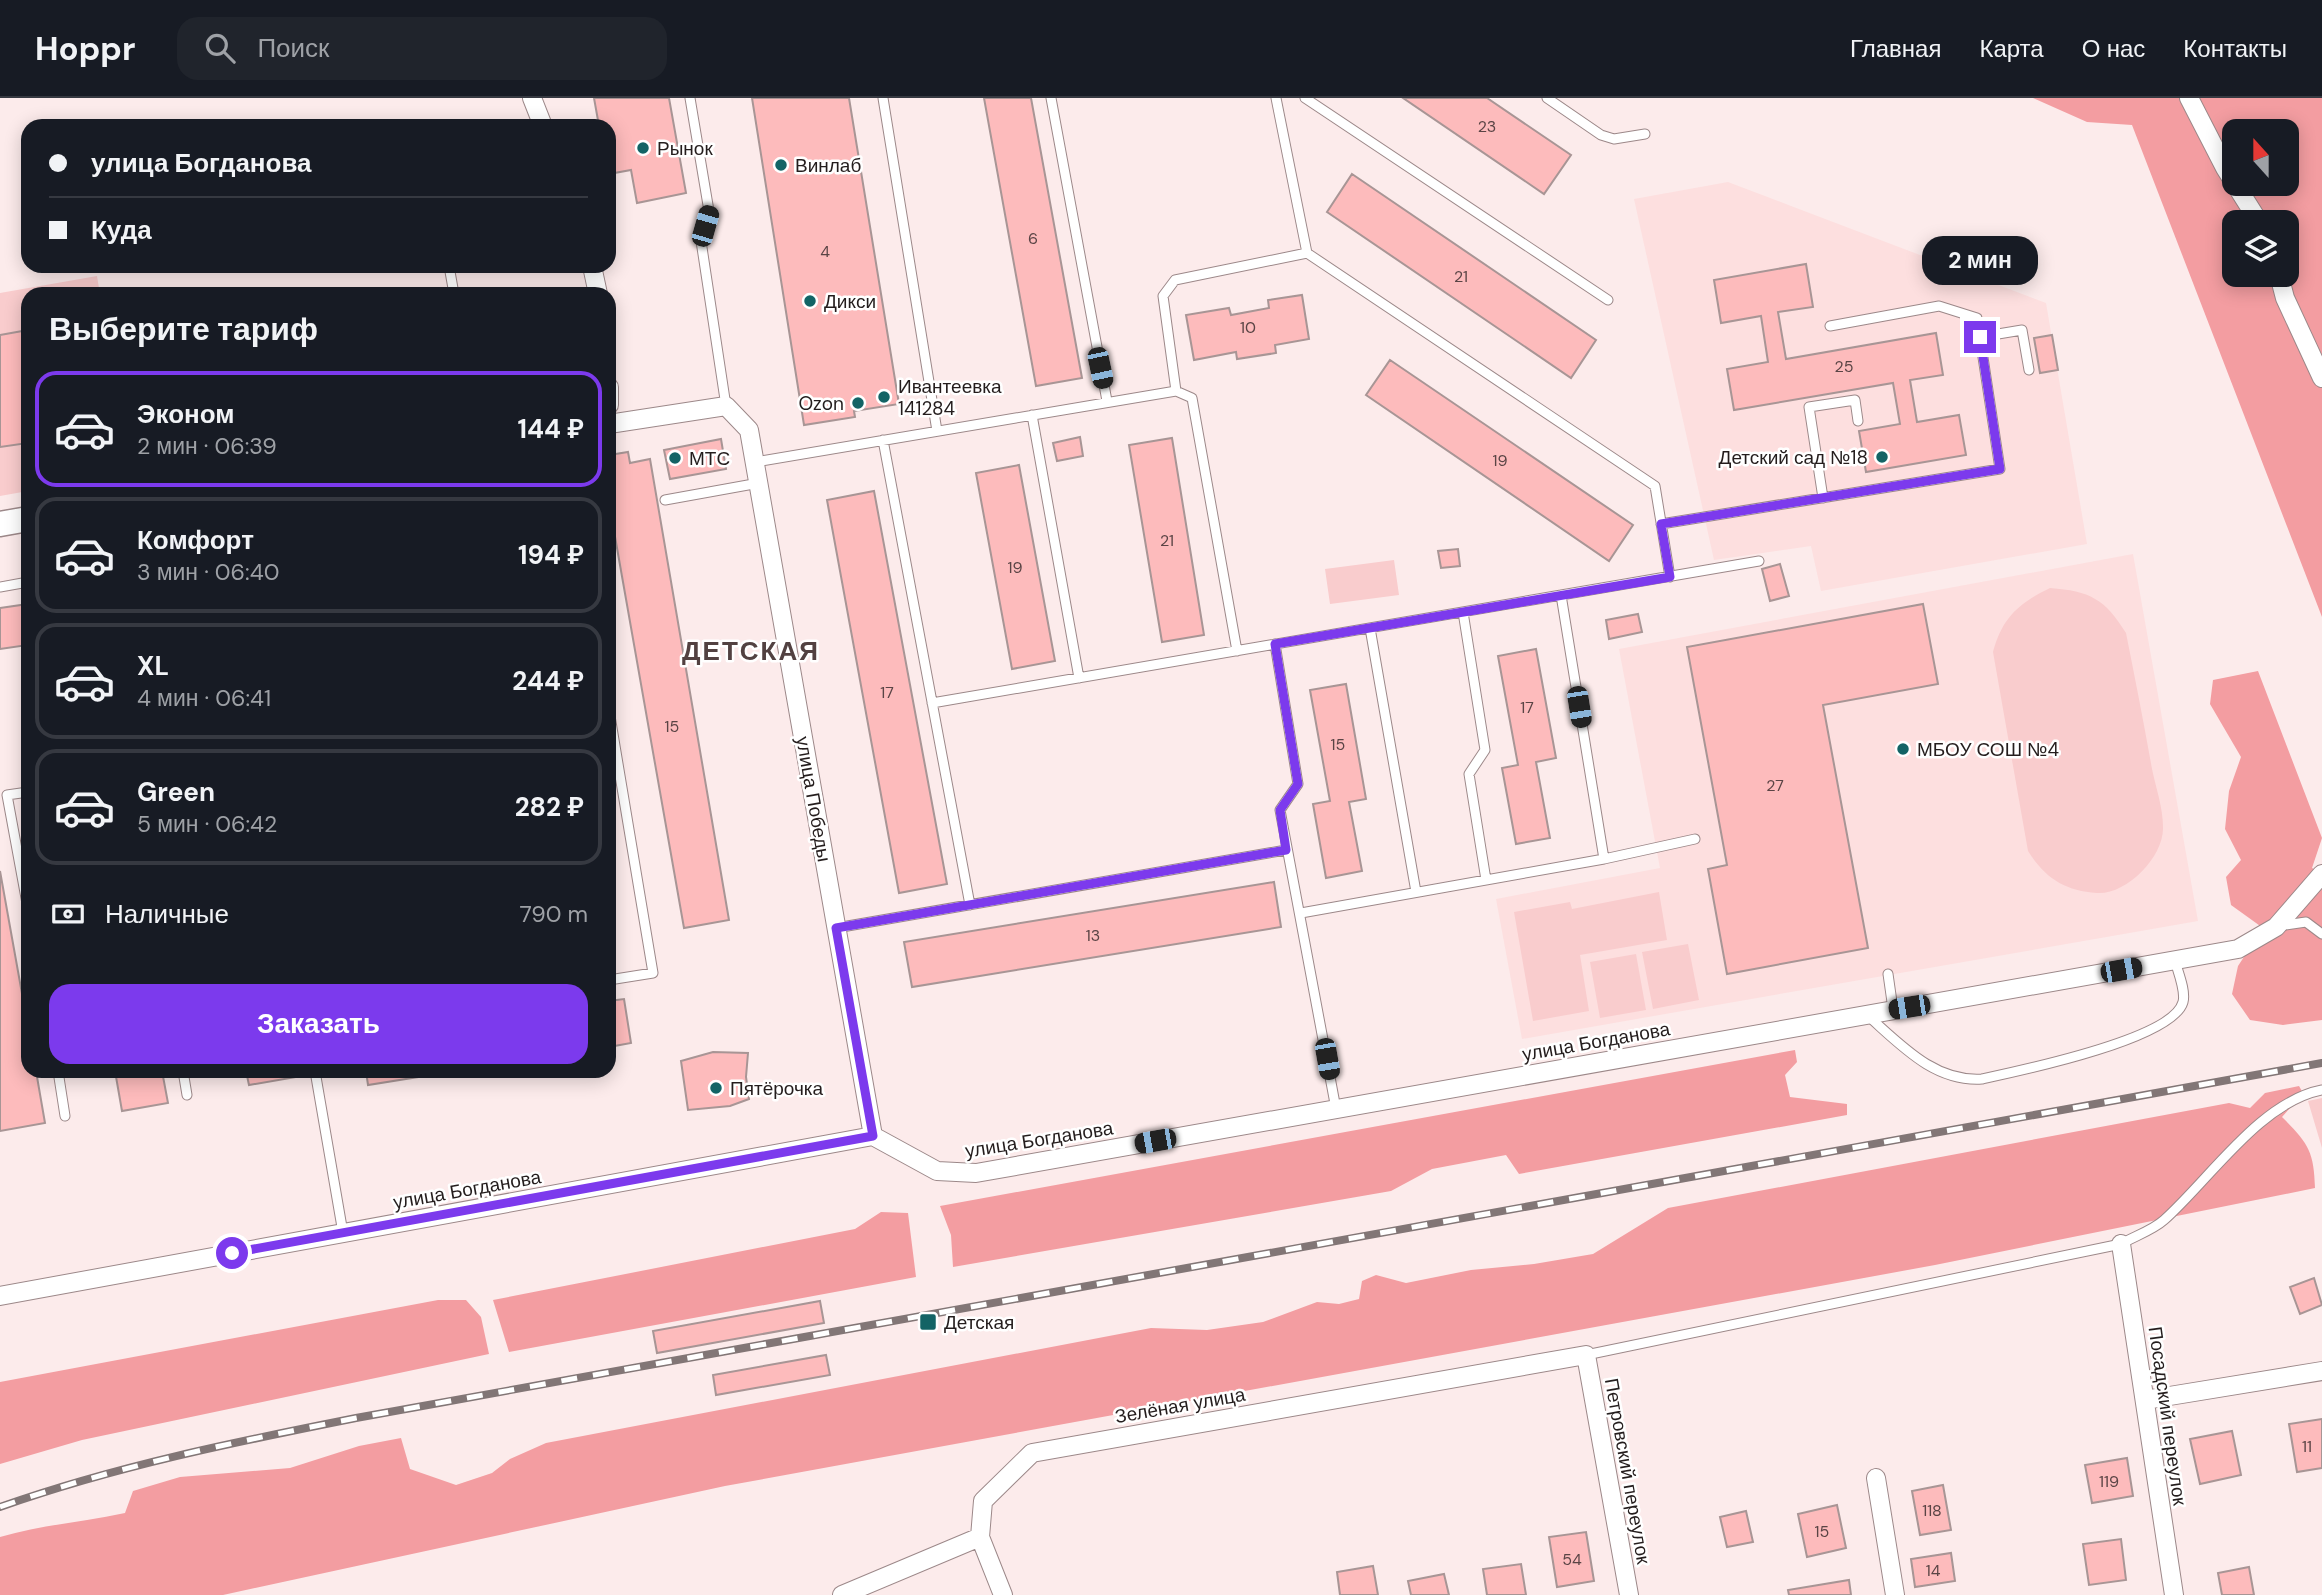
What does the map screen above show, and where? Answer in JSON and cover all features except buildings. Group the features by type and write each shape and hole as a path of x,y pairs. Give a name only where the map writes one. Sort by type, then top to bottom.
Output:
{"street":[{"path":"532,98 540,119"},
{"path":"2189,98 2225,168 2251,210"},
{"path":"2282,287 2322,378"},
{"path":"616,423 726,406"},
{"name":"улица Победы","path":"726,406 748,430 755,462 873,1136"},
{"path":"0,524 21,520"},
{"name":"улица Богданова","path":"0,1296 343,1233 413,1227 873,1136 937,1171 976,1173 2175,961 2238,949 2276,926 2322,874"},
{"name":"Посадский переулок","path":"2121,1244 2174,1595"},
{"name":"Зелёная улица","path":"980,1537 983,1501 1032,1453 1586,1355"},
{"name":"Петровский переулок","path":"1586,1355 1629,1595"},
{"path":"2145,1400 2322,1371"},
{"path":"1876,1478 1895,1595"},
{"path":"842,1595 980,1537 1003,1595"}],"lane":[{"path":"690,98 709,211 701,241 726,406"},
{"path":"883,98 937,431"},
{"path":"1051,98 1107,401"},
{"path":"1276,98 1307,253 1655,486 1670,577"},
{"path":"1305,98 1608,300"},
{"path":"1547,98 1601,135 1615,139 1645,134"},
{"path":"1177,391 1163,296 1175,280 1307,253"},
{"path":"1661,524 2000,469 1977,318 1939,306 1830,326"},
{"path":"1980,337 2022,330 2029,370"},
{"path":"755,462 1177,391 1192,398 1237,651"},
{"path":"1823,498 1809,407 1855,400 1858,421"},
{"path":"1032,415 1079,678"},
{"path":"883,440 970,905"},
{"path":"665,500 759,483"},
{"path":"932,703 1759,561"},
{"path":"0,587 21,583"},
{"path":"1561,595 1604,859"},
{"path":"1463,612 1485,750 1469,774 1486,880"},
{"path":"1370,628 1416,892"},
{"path":"1275,644 1298,784 1280,810 1336,1110"},
{"path":"616,780 653,972 616,979"},
{"path":"21,793 7,795 21,871"},
{"path":"1301,912 1604,859 1695,839"},
{"path":"836,928 1286,850"},
{"path":"2276,926 2306,922 2322,934"},
{"path":"1866,1014 1912,1054 1940,1073 1962,1080 1982,1079 2112,1046 2177,1016 2184,1000 2175,961"},
{"path":"1888,974 1893,1009"},
{"path":"59,1078 65,1116"},
{"path":"184,1078 187,1095"},
{"path":"316,1078 343,1233"},
{"path":"1586,1355 2121,1244 2162,1222 2263,1121 2307,1093 2322,1090"}],"shaded area":[{"path":"2033,98 2322,98 2322,617 2132,125 2087,122"},
{"name":"Детский сад №18","path":"1728,182 2046,303 2087,544 1821,591 1811,546 1714,560 1634,199"},
{"path":"97,276 99,287 34,287"},
{"path":"21,289 21,492 0,496 0,293"},
{"name":"МБОУ СОШ №4","path":"2133,554 2198,921 1522,1039 1496,899 1660,868 1619,649"},
{"path":"1394,560 1399,595 1330,604 1325,569"},
{"path":"2050,588 2076,592 2095,599 2111,612 2126,633 2161,805 2162,839 2150,862 2131,881 2108,892 2086,892 2066,886 2041,869 2028,851 1993,652 2001,630 2013,613"},
{"path":"2258,671 2322,838 2312,868 2322,873 2322,1020 2283,1025 2250,1020 2232,994 2238,966 2263,928 2231,905 2226,877 2241,860 2225,829 2229,791 2241,757 2210,704 2213,680"},
{"path":"1659,892 1667,940 1580,955 1589,1011 1533,1021 1514,912 1570,902 1572,909"},
{"path":"1688,944 1699,1000 1653,1009 1642,952"},
{"path":"1636,954 1646,1010 1600,1018 1590,962"},
{"path":"1795,1050 1797,1062 1785,1075 1790,1097 1847,1104 1847,1115 1519,1174 1506,1155 1432,1169 1391,1191 953,1267 951,1235 940,1206"},
{"path":"2299,1086 2303,1093 2282,1117 2308,1148 2315,1188 1935,1265 725,1486 223,1595 0,1595 0,1537 125,1513 133,1491 180,1477 290,1468 359,1446 401,1438 410,1469 456,1485 492,1473 510,1459 546,1443 1151,1328 1207,1330 1263,1322 1317,1302 1339,1304 1359,1299 1362,1281 1376,1275 1406,1283 1471,1270 1534,1264 1593,1254 1668,1208 2229,1103 2250,1108 2265,1093"},
{"path":"2322,1098 2322,1148 2308,1101"},
{"path":"881,1212 908,1213 916,1277 509,1352 493,1300 855,1229"},
{"path":"438,1300 466,1300 481,1317 489,1354 82,1440 0,1464 0,1382"}],"railway":[{"path":"0,1507 132,1467 356,1418 2322,1063"}],"place":[{"name":"Рынок","path":"643,148"},
{"name":"Винлаб","path":"781,165"},
{"name":"Дикси","path":"810,301"},
{"name":"Ивантеевка 141284","path":"884,397"},
{"name":"Ozon","path":"858,403"},
{"name":"Детский сад №18","path":"1882,457"},
{"name":"МТС","path":"675,458"},
{"name":"МБОУ СОШ №4","path":"1903,749"},
{"name":"Пятёрочка","path":"716,1088"},
{"name":"Детская","path":"928,1322"}],"district":[{"name":"ДЕТСКАЯ","path":"751,651"}],"route":[{"path":"232,1253 873,1136 836,928 1286,850 1280,810 1298,784 1275,644 1670,577 1661,524 2000,469 1980,337"}]}
